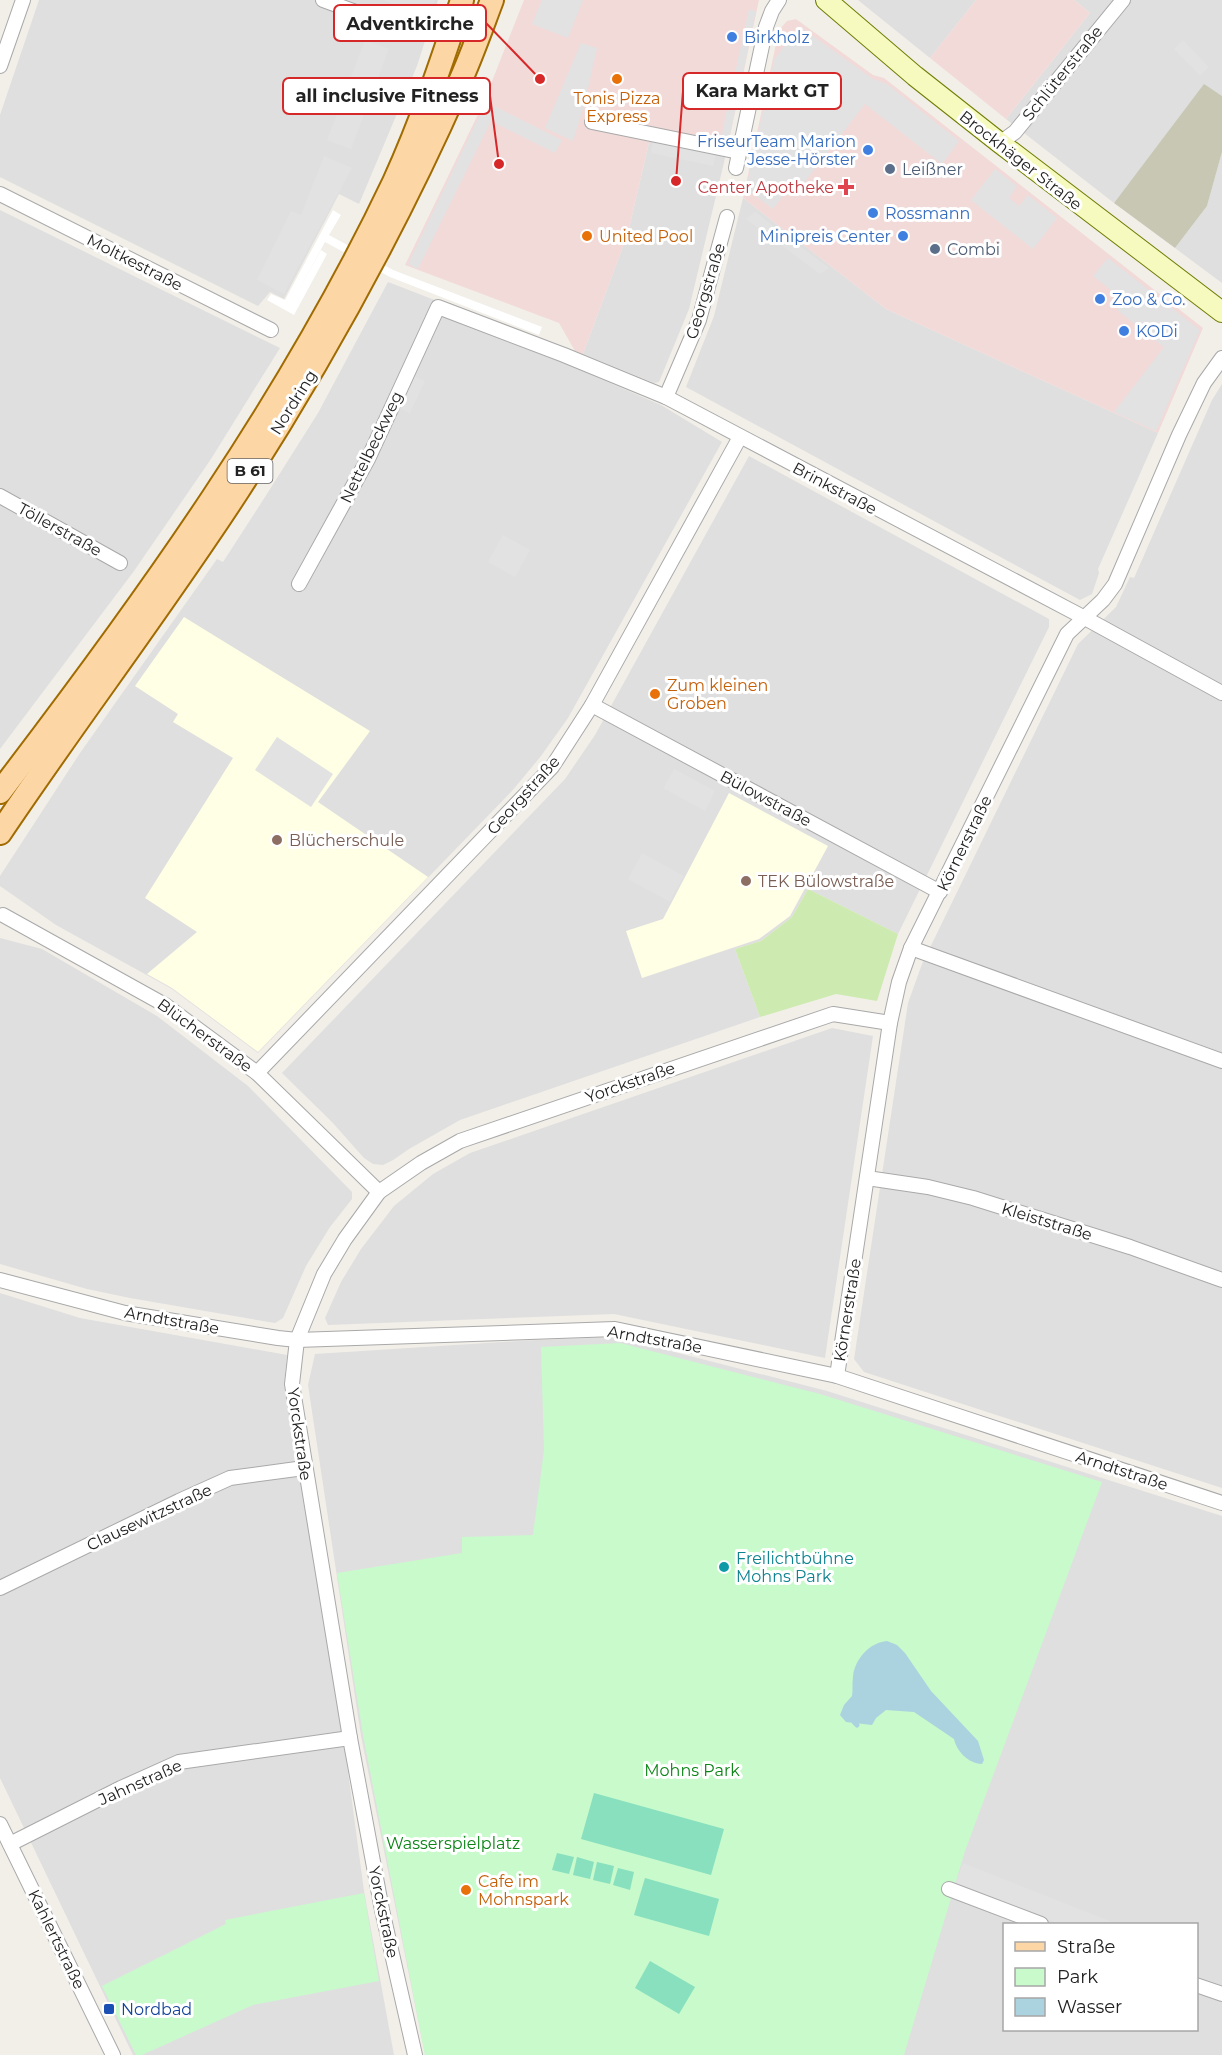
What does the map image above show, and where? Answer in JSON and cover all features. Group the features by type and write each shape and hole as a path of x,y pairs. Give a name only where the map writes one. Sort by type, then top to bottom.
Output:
{"main road":[{"name":"Nordring","path":"0,792 152,586 223,481 292,370 331,303 393,182 415,132 462,0"},
{"name":"Nordring","path":"0,834 54,752 186,567 308,379 409,191 459,84 492,0"},
{"name":"Brockhäger Straße","path":"826,0 915,76 1000,143 1222,312"}],"street":[{"path":"0,66 22,0"},
{"path":"324,0 412,33"},
{"path":"736,168 766,27 779,0"},
{"name":"Schlüterstraße","path":"1000,143 1015,132 1123,0"},
{"path":"592,122 740,152"},
{"name":"Moltkestraße","path":"0,194 271,330"},
{"name":"Georgstraße","path":"666,398 699,320 727,217"},
{"name":"Brinkstraße","path":"438,307 564,355 666,398 1083,617 1222,693"},
{"name":"Nettelbeckweg","path":"299,584 368,459 438,307"},
{"name":"Körnerstraße","path":"837,1376 890,1023 899,982 911,948 1067,634 1103,600 1115,584 1179,435 1204,383 1222,358"},
{"name":"Georgstraße","path":"257,1073 537,783 560,755 592,705 740,437"},
{"name":"Töllerstraße","path":"0,496 120,563"},
{"name":"Bülowstraße","path":"592,705 940,892"},
{"name":"Blücherstraße","path":"3,915 165,1005 257,1073 379,1192"},
{"path":"911,948 1222,1061"},
{"name":"Yorckstraße","path":"415,2055 382,1910 350,1738 292,1384 297,1340 324,1274 345,1239 379,1192 421,1163 460,1141 795,1025 833,1014 890,1023"},
{"name":"Kleiststraße","path":"867,1178 928,1187 973,1198 1130,1247 1222,1280"},
{"name":"Arndtstraße","path":"0,1280 125,1313 297,1340 615,1329 837,1376 1222,1503"},
{"name":"Clausewitzstraße","path":"0,1588 230,1478 304,1468"},
{"name":"Jahnstraße","path":"10,1844 121,1788 179,1762 350,1738"},
{"name":"Kahlertstraße","path":"0,1824 113,2055"},
{"path":"949,1888 1038,1923"},
{"path":"1198,1985 1222,1994"}],"shaded area":[{"path":"39,0 438,0 417,66 359,204 339,194 284,299 270,292 258,306 0,177 0,115"},
{"path":"383,0 435,0 433,7 394,4"},
{"path":"524,0 759,0 726,154 650,138 628,233 583,354 575,351 559,323 405,265 483,104"},
{"path":"542,0 583,0 568,38 532,24"},
{"path":"858,0 976,0 930,58"},
{"path":"976,0 1074,0 1090,13 1006,119 930,58"},
{"path":"1074,0 1222,0 1222,96 1204,85 1114,203 1006,119 1090,13"},
{"path":"749,9 756,11 729,140 721,138"},
{"path":"796,19 873,75 884,78 1203,328 1158,433 886,309 743,198 779,30 787,21"},
{"path":"799,26 873,79 887,84 959,141 942,164 865,104 793,197 786,192 773,209 746,189 774,60"},
{"path":"365,40 389,49 351,149 327,140"},
{"path":"1183,40 1209,67 1200,76 1174,49"},
{"path":"581,43 597,48 584,106 573,141 545,128"},
{"path":"1204,84 1222,96 1222,152 1207,206 1175,248 1114,203"},
{"path":"486,102 562,140 555,153 491,121 418,269 408,264"},
{"path":"650,138 726,154 689,309 659,382 654,383 583,354 628,233"},
{"path":"653,141 716,155 713,166 651,153"},
{"path":"1222,152 1222,283 1175,248 1207,206"},
{"path":"324,156 352,168 284,294 257,280 291,211 301,215"},
{"path":"995,169 1017,186 1009,198 1019,206 1028,195 1057,218 1033,249 971,200"},
{"path":"743,198 886,309 1158,433 1098,569 1099,573 1092,594 1080,600 686,387 714,316"},
{"path":"0,210 280,348 211,459 134,571 0,749"},
{"path":"755,212 829,268 820,274 746,219"},
{"path":"1108,258 1200,330 1156,431 1114,412 1164,347 1117,310 1124,300 1093,276"},
{"path":"388,282 463,311 459,322 571,366 661,405 722,442 568,718 541,756 512,791 258,1053 172,989 56,925 0,886 0,876 80,753 217,559 223,562 318,413"},
{"path":"411,375 425,381 410,413 396,407"},
{"path":"1222,384 1222,1488 864,1372 854,1359 908,1003 922,964 1078,644 1116,607 1130,577 1134,578 1212,400"},
{"path":"749,456 1049,619 1049,627 898,934 808,889 792,917 761,941 735,949 760,1017 460,1120 393,1160 383,1165 373,1164 364,1158 332,1122 282,1073 565,779 595,735"},
{"path":"503,535 530,550 515,577 488,562"},
{"name":"Blücherschule","path":"184,617 370,731 318,802 428,877 258,1052 172,988 147,974 197,932 145,898 233,758 173,722 178,714 135,686"},
{"path":"277,737 333,774 311,807 255,770"},
{"path":"674,769 715,791 705,811 663,788"},
{"name":"TEK Bülowstraße","path":"729,793 828,846 790,916 759,939 642,978 626,931 663,919"},
{"path":"642,853 684,876 670,902 628,879"},
{"path":"0,938 42,949 157,1016 248,1086 352,1192 352,1199 330,1227 306,1266 283,1318 275,1323 130,1298 87,1289 0,1264"},
{"path":"832,1028 873,1036 825,1358 614,1314 328,1325 325,1318 341,1282 361,1249 394,1206 433,1174 470,1153"},
{"path":"0,1293 80,1318 287,1355 284,1384 339,1705 364,1891 394,2055 133,2055 0,1778"},
{"name":"Mohns Park","path":"616,1337 827,1391 1222,1516 1222,2055 425,2055 361,1736 308,1385 315,1354"},
{"path":"963,1863 1114,1923 1056,1923 956,1883"}],"green space":[{"path":"808,889 898,934 877,1001 836,994 760,1017 735,949 761,941 792,917"},
{"name":"Mohns Park","path":"620,1343 820,1394 1102,1482 965,1851 904,2055 425,2055 363,1735 337,1573 462,1553 462,1537 533,1535 544,1450 541,1347"},
{"path":"594,1793 724,1829 711,1875 581,1839"},
{"path":"557,1853 574,1857 569,1874 552,1870"},
{"path":"577,1857 594,1862 590,1879 573,1875"},
{"path":"597,1862 614,1866 610,1884 593,1880"},
{"path":"618,1868 634,1872 630,1890 613,1885"},
{"path":"645,1878 719,1899 709,1936 634,1915"},
{"path":"364,1893 379,1981 253,2005 142,2055 136,2055 102,1986 226,1924 225,1920"},
{"path":"650,1961 695,1987 679,2014 635,1988"}],"water":[{"path":"887,1641 897,1645 905,1653 931,1691 978,1741 984,1760 982,1764 968,1759 960,1752 954,1739 914,1712 886,1710 876,1718 872,1725 846,1722 840,1715 844,1705 852,1696 856,1664 869,1648"}],"pier":[{"path":"333,210 341,215 329,235 393,270 542,327 539,335 390,277 325,242 291,304 321,250 327,254 294,315 267,300 271,294 285,300"}],"waterway":[{"path":"854,1722 857,1725"}],"place":[{"name":"Birkholz","path":"732,37"},
{"name":"Adventkirche","path":"540,79"},
{"name":"Tonis Pizza Express","path":"617,79"},
{"name":"FriseurTeam Marion Jesse-Hörster","path":"868,150"},
{"name":"all inclusive Fitness","path":"499,164"},
{"name":"Leißner","path":"890,169"},
{"name":"Kara Markt GT","path":"676,181"},
{"name":"Center Apotheke","path":"846,187"},
{"name":"Rossmann","path":"873,213"},
{"name":"United Pool","path":"587,236"},
{"name":"Minipreis Center","path":"903,236"},
{"name":"Combi","path":"935,249"},
{"name":"Zoo & Co.","path":"1100,299"},
{"name":"KODi","path":"1124,331"},
{"name":"Zum kleinen Groben","path":"655,694"},
{"name":"Blücherschule","path":"277,840"},
{"name":"TEK Bülowstraße","path":"746,881"},
{"name":"Freilichtbühne Mohns Park","path":"724,1567"},
{"name":"Cafe im Mohnspark","path":"466,1890"},
{"name":"Nordbad","path":"109,2009"}],"park label":[{"name":"Wasserspielplatz","path":"453,1843"}]}
